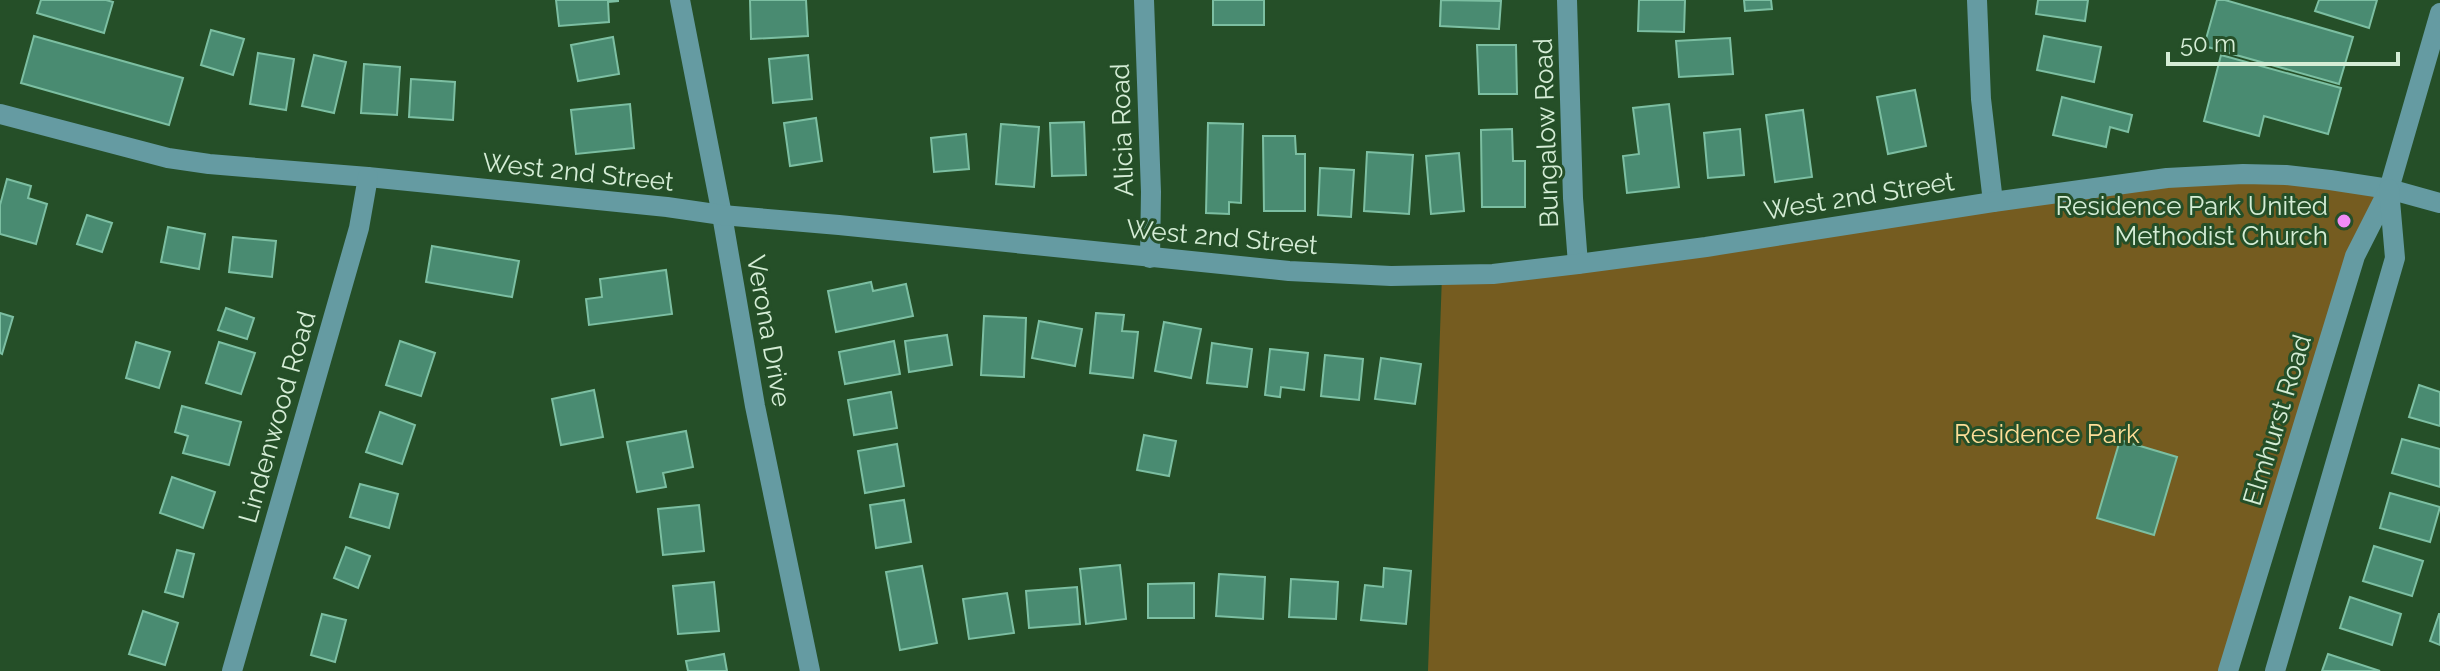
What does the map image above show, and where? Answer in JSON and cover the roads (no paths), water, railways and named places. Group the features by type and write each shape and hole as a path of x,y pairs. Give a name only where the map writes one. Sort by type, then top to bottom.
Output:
{"street":[{"name":"Verona Drive","path":"680,0 755,406 810,671"},
{"name":"Alicia Road","path":"1144,0 1151,192 1150,258"},
{"name":"Bungalow Road","path":"1567,0 1578,264"},
{"path":"1977,0 1981,99 1993,202"},
{"name":"Elmhurst Road","path":"2228,671 2355,256 2389,189 2440,13"},
{"name":"West 2nd Street","path":"0,114 168,158 209,164 368,177 1150,258 1289,271 1391,276 1493,274 1578,264 2167,178 2243,174 2330,180 2389,189 2440,203"},
{"name":"Lindenwood Road","path":"232,671 359,228 368,177"},
{"name":"Elmhurst Road","path":"2275,671 2395,258 2389,189"}],"place":[{"name":"Residence Park United Methodist Church","path":"2344,221"}],"park label":[{"name":"Residence Park","path":"2047,434"}]}
